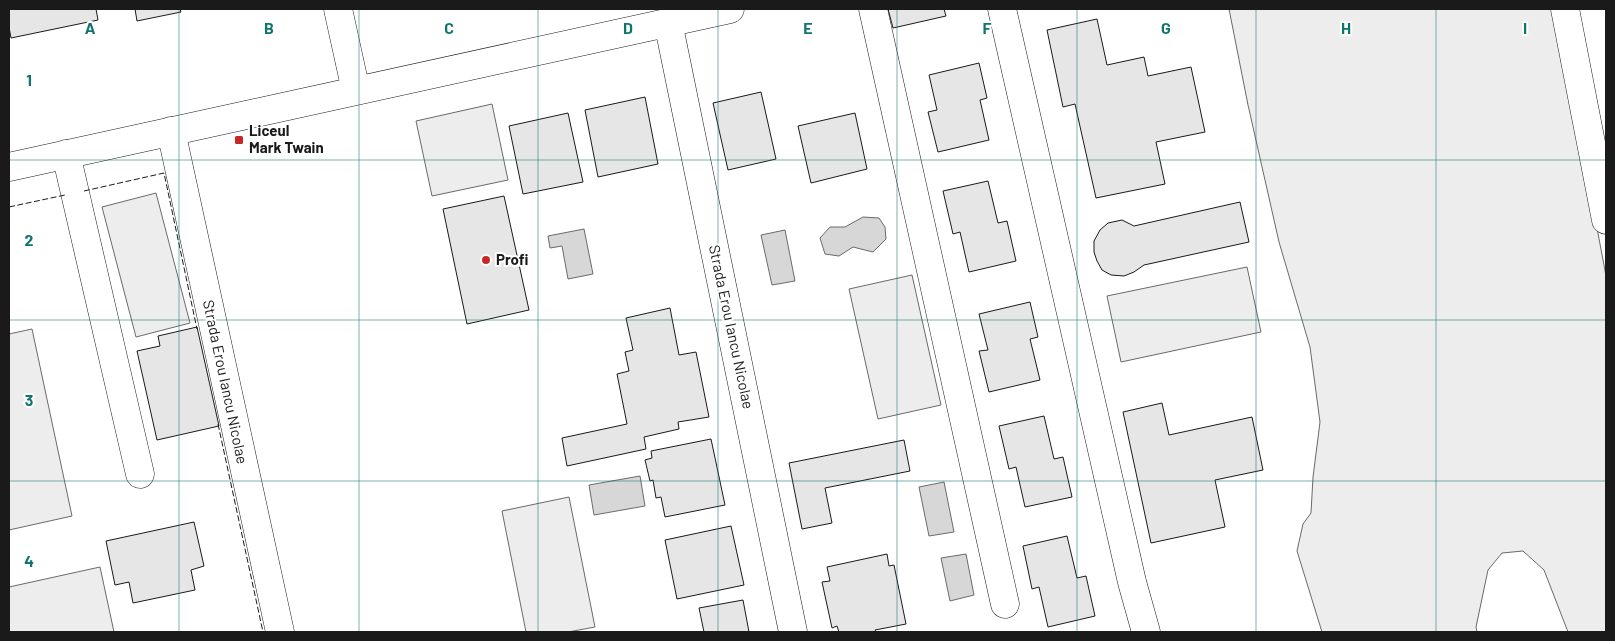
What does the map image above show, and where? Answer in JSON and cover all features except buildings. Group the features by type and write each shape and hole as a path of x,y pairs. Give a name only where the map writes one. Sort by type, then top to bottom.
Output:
{"street":[{"path":"338,9 356,91"},
{"path":"9,167 730,9"},
{"path":"873,9 1005,604"},
{"path":"1002,9 1132,582 1146,632"},
{"path":"1564,9 1606,220"},
{"name":"Strada Erou Iancu Nicolae","path":"668,22 793,632"},
{"name":"Strada Erou Iancu Nicolae","path":"171,131 280,632"},
{"path":"66,154 140,474"}],"shaded area":[{"path":"1229,9 1556,9 1606,276 1606,632 1568,632 1544,570 1523,551 1502,553 1488,570 1476,627 1477,632 1322,632 1297,551 1303,524 1311,513 1313,477 1320,422 1310,347 1279,242 1248,105"},
{"path":"492,104 508,180 432,196 416,121"},
{"path":"156,193 190,323 136,337 102,207"},
{"path":"863,217 879,218 885,227 886,239 873,252 853,247 839,256 825,254 820,238 830,227 845,227"},
{"path":"584,229 593,274 568,279 562,246 550,248 548,236"},
{"path":"785,230 795,281 772,285 761,235"},
{"path":"1247,267 1261,332 1121,362 1107,296"},
{"path":"912,275 941,405 878,419 849,289"},
{"path":"32,329 72,516 9,530 9,334"},
{"path":"640,476 645,506 594,515 589,485"},
{"path":"944,482 954,532 929,536 919,487"},
{"path":"569,497 595,627 568,632 526,632 502,511"},
{"path":"966,554 974,595 950,601 941,558"},
{"path":"100,567 114,632 9,632 9,587"}],"fence":[{"path":"84,191 164,173 197,329"},
{"path":"9,207 65,195"},
{"path":"218,424 263,632"}],"place":[{"name":"Liceul Mark Twain","path":"239,140"},
{"name":"Profi","path":"486,260"}]}
